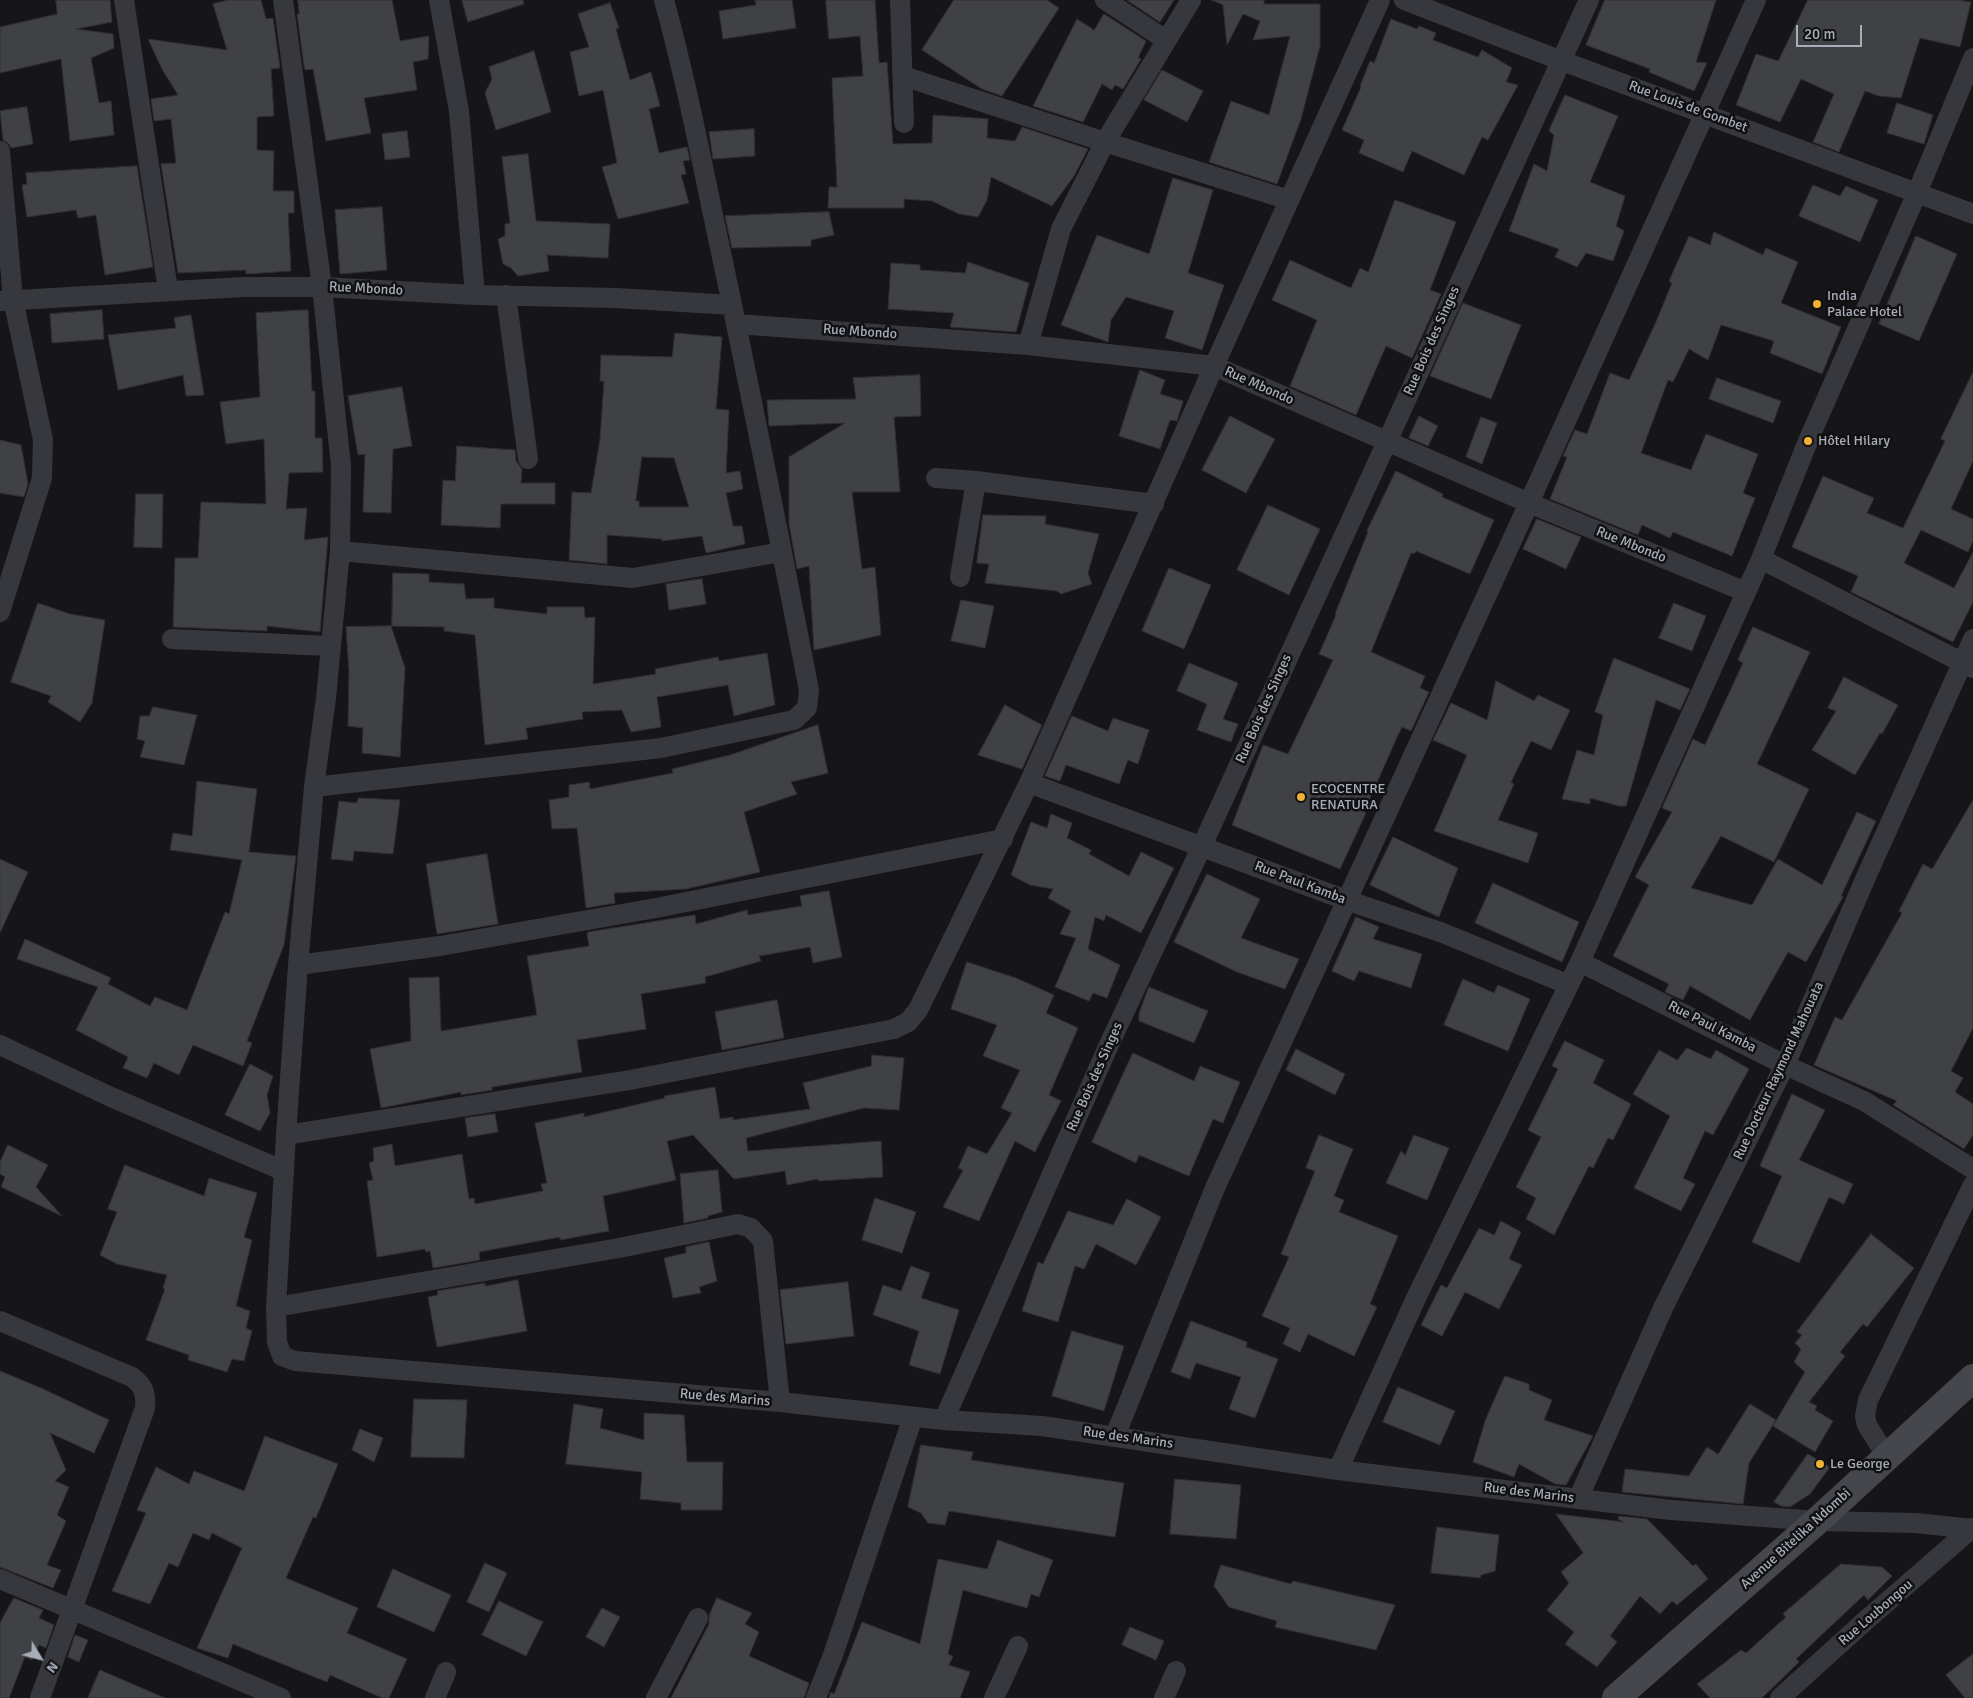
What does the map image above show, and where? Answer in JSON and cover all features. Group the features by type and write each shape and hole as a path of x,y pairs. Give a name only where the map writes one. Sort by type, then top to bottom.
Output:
{"street":[{"path":"124,0 168,290"},
{"path":"283,0 322,287 340,443 340,551 329,646 326,698 314,787 298,965 276,1306 610,1249 738,1224 751,1228 763,1241 780,1402"},
{"path":"438,0 459,111 475,295"},
{"path":"314,787 661,748 794,720 806,708 810,690 734,314 678,51 664,0"},
{"path":"900,0 904,122"},
{"path":"1105,0 1166,40"},
{"path":"1028,345 1061,229 1105,142 1191,0"},
{"path":"286,1135 630,1080 894,1030 908,1022 918,1010 1030,783 1214,366 1380,0"},
{"name":"Rue Louis de Gombet","path":"1404,0 1973,214"},
{"name":"Rue Bois des Singes","path":"944,1420 1107,1049 1202,846 1589,0"},
{"path":"1115,1436 1215,1188 1529,503 1756,0"},
{"path":"1338,1470 1417,1296 1580,962 1761,559 1808,441 1917,192 1973,58"},
{"path":"903,76 1289,200"},
{"path":"0,151 6,300 43,440 44,459 42,478 0,612"},
{"name":"Rue Mbondo","path":"6,300 242,286 322,287 475,295 616,298 734,314 1214,366 1529,503 1746,592"},
{"path":"506,295 528,459"},
{"path":"936,478 976,481 1154,504"},
{"path":"960,577 976,481"},
{"path":"340,551 633,578 782,552"},
{"path":"1761,559 1968,666"},
{"path":"172,639 329,646"},
{"name":"Rue Docteur Raymond Mahouata","path":"1578,1499 1664,1306 1785,1065 1866,877 1968,666 1973,639"},
{"name":"Rue Paul Kamba","path":"1030,783 1131,822 1443,933 1569,985"},
{"path":"298,965 440,946 636,912 1003,839"},
{"name":"Rue Paul Kamba","path":"1580,962 1785,1065 1864,1101 1973,1169"},
{"path":"0,1045 112,1097 284,1171"},
{"path":"1887,1457 1867,1425 1865,1416 1868,1400 1973,1185"},
{"name":"Rue des Marins","path":"276,1306 277,1342 282,1356 295,1361 780,1402 944,1420 1042,1426 1338,1470 1671,1510 1817,1521 1916,1523 1973,1528"},
{"path":"0,1321 132,1377 141,1384 146,1394 145,1408 40,1698"},
{"name":"Avenue Bitelika Ndombi","path":"1616,1698 1817,1521 1973,1378"},
{"path":"816,1698 833,1655 913,1417"},
{"name":"Rue Loubongou","path":"1780,1698 1864,1622 1973,1528"},
{"path":"0,1579 281,1698"},
{"path":"656,1698 698,1618"},
{"path":"994,1698 1018,1646"},
{"path":"1164,1698 1176,1671"},
{"path":"435,1698 446,1672"}],"building":[{"path":"56,0 110,0 112,22 76,29 113,34 114,48 91,58 99,103 111,101 114,135 70,141 61,59 0,73 0,27 57,14"},
{"path":"228,0 261,0 266,19 273,18 280,68 271,69 274,116 257,117 257,150 274,151 273,191 294,191 294,213 288,213 291,271 246,274 246,270 178,273 161,164 176,163 171,119 154,121 151,99 178,95 162,69 148,39 227,50 213,4"},
{"path":"298,0 392,0 400,41 429,36 428,59 413,62 417,90 364,98 371,133 326,141 313,69 305,70 304,66 297,14 299,14"},
{"path":"462,0 523,0 524,4 468,22"},
{"path":"755,0 792,0 796,28 723,39 719,11 756,5"},
{"path":"826,0 875,0 879,63 887,62 893,144 932,143 933,115 988,119 987,138 1015,141 1022,127 1088,149 1074,176 1052,206 991,177 987,200 978,217 959,214 932,201 904,199 904,208 828,208 829,187 837,187 832,78 863,76 860,36 829,39"},
{"path":"954,0 1047,0 1059,8 1002,96 982,89 922,50"},
{"path":"1127,0 1174,0 1160,22"},
{"path":"1211,0 1264,0 1264,4 1320,4 1320,46 1301,119 1277,184 1209,162 1231,101 1269,115 1290,36 1253,40 1260,21 1243,14 1227,45 1223,5"},
{"path":"1605,0 1716,0 1696,62 1707,63 1694,91 1649,72 1650,69 1586,45"},
{"path":"1808,0 1958,0 1971,2 1960,47 1920,38 1901,98 1879,96 1865,91 1839,152 1813,142 1834,94 1801,79 1780,122 1736,105 1756,54 1778,61"},
{"path":"610,3 619,28 616,29 630,80 651,72 660,106 649,109 659,153 687,147 690,160 683,161 686,174 681,175 689,203 618,219 602,167 617,163 603,90 579,96 570,52 589,47 578,14"},
{"path":"1104,14 1146,41 1138,58 1141,59 1123,89 1115,85 1112,90 1102,84 1083,122 1033,106 1077,19 1094,30"},
{"path":"1391,19 1417,29 1419,26 1436,33 1433,40 1478,57 1482,50 1512,68 1506,82 1518,85 1488,140 1482,137 1464,175 1412,151 1403,172 1359,153 1364,140 1342,130 1370,61 1374,63"},
{"path":"534,51 551,112 496,130 485,93 492,79 489,67"},
{"path":"1162,70 1203,91 1187,122 1144,100"},
{"path":"1565,95 1618,116 1590,182 1625,196 1616,226 1624,231 1613,261 1586,253 1577,267 1555,257 1559,249 1509,231 1534,164 1547,171 1554,135 1549,131"},
{"path":"1897,103 1933,115 1924,144 1887,133"},
{"path":"27,107 33,144 11,148 3,140 0,111"},
{"path":"754,129 755,156 713,159 709,132"},
{"path":"407,131 410,157 385,160 382,134"},
{"path":"528,154 536,221 610,224 608,258 547,255 549,271 518,276 511,268 503,264 498,239 505,236 505,224 510,223 502,157"},
{"path":"137,166 153,267 105,275 96,215 78,218 76,210 27,217 22,185 27,184 26,173"},
{"path":"1173,178 1213,190 1188,273 1224,285 1202,350 1165,338 1174,311 1126,297 1111,320 1108,342 1061,325 1097,235 1149,254"},
{"path":"1813,185 1840,196 1846,186 1878,200 1860,242 1799,216"},
{"path":"1395,200 1456,222 1430,290 1441,294 1412,358 1386,346 1356,415 1290,386 1317,320 1272,300 1290,260 1351,288 1360,268 1368,272"},
{"path":"382,207 387,270 340,274 335,210"},
{"path":"829,212 834,235 811,240 811,246 732,248 725,216"},
{"path":"1714,232 1763,255 1766,248 1798,262 1781,303 1841,327 1822,374 1770,353 1774,341 1721,325 1708,360 1689,349 1673,382 1668,380 1641,453 1691,470 1706,434 1758,454 1743,493 1755,498 1732,556 1673,532 1670,538 1642,525 1638,535 1550,499 1567,457 1563,456 1575,430 1587,434 1610,373 1629,380 1656,322 1672,283 1669,281 1689,236 1710,245"},
{"path":"1916,236 1957,254 1919,341 1879,324"},
{"path":"968,262 1029,283 1016,332 950,327 954,313 888,309 891,263 920,265 920,270 965,273"},
{"path":"1463,303 1521,325 1491,399 1430,376"},
{"path":"102,310 104,339 52,343 50,314"},
{"path":"308,310 312,391 315,391 315,438 322,438 323,472 289,473 286,509 307,508 304,540 328,537 320,632 267,626 267,631 173,627 175,558 198,558 201,502 266,504 264,439 226,444 220,402 260,397 256,313"},
{"path":"191,315 204,395 186,396 183,375 118,390 108,335 176,328 174,318"},
{"path":"675,333 722,337 716,409 729,410 726,473 740,471 743,489 726,493 733,526 742,526 745,544 706,553 702,536 662,541 662,539 607,535 607,564 569,560 572,492 591,493 600,439 604,381 600,381 601,355 672,357","holes":["642,457 674,458 689,507 639,507 639,501 636,501"]},
{"path":"1140,370 1165,380 1160,394 1183,401 1177,421 1170,420 1160,449 1119,436"},
{"path":"1973,372 1973,461 1951,509 1973,519 1973,541 1968,552 1921,530 1904,563 1954,588 1973,552 1973,602 1953,642 1851,592 1858,576 1792,547 1823,476 1874,498 1867,513 1903,528 1945,441 1941,439"},
{"path":"920,375 921,416 894,417 900,492 852,492 862,569 875,567 881,635 814,650 809,566 797,569 789,524 789,457 845,423 769,426 767,400 856,399 853,378"},
{"path":"1717,378 1781,401 1773,423 1709,399"},
{"path":"402,387 412,446 393,449 391,513 363,512 365,454 358,455 348,396"},
{"path":"1230,416 1275,439 1246,493 1202,470"},
{"path":"1419,416 1438,426 1428,446 1409,438"},
{"path":"1481,417 1497,423 1482,464 1466,457"},
{"path":"0,440 21,445 28,484 24,497 0,493"},
{"path":"457,446 515,450 516,461 522,469 521,483 555,483 555,504 501,504 500,528 441,525 443,480 455,481"},
{"path":"1396,471 1443,494 1442,497 1494,520 1470,574 1416,551 1414,554 1411,553 1371,652 1425,676 1420,688 1429,692 1411,731 1402,727 1340,869 1232,825 1263,745 1288,754 1333,660 1319,654 1336,615 1367,531"},
{"path":"136,494 163,494 162,548 134,547"},
{"path":"1268,505 1320,529 1289,595 1237,570"},
{"path":"983,515 1046,516 1045,524 1099,534 1088,573 1092,584 1061,594 1057,591 985,583 989,564 977,563"},
{"path":"1537,519 1581,537 1566,569 1523,549"},
{"path":"1169,568 1211,585 1184,649 1142,631"},
{"path":"393,573 429,574 429,582 464,584 466,599 494,598 494,608 547,614 547,607 584,607 585,618 595,617 593,684 656,674 655,669 718,657 719,661 767,653 775,705 734,716 728,685 657,697 661,727 631,732 622,710 582,712 583,719 526,728 528,739 485,745 475,635 444,631 444,627 392,626"},
{"path":"702,579 706,604 669,610 666,584"},
{"path":"961,600 994,606 985,648 951,641"},
{"path":"38,603 70,614 105,620 92,703 80,722 48,702 51,696 11,682"},
{"path":"1674,603 1706,616 1692,651 1659,638"},
{"path":"391,626 405,668 400,757 362,753 363,728 348,726 349,671 346,627"},
{"path":"1753,627 1810,652 1757,764 1809,789 1774,862 1721,836 1691,888 1752,905 1778,859 1822,885 1857,812 1876,821 1841,896 1843,897 1806,962 1788,952 1750,1020 1690,986 1683,1000 1665,992 1669,984 1613,956 1649,885 1635,877 1672,812 1662,808 1693,739 1705,745 1743,663 1738,660"},
{"path":"1614,658 1690,689 1680,710 1656,700 1626,806 1619,806 1590,798 1590,804 1562,799 1577,750 1594,755 1603,715 1595,712"},
{"path":"1189,663 1238,683 1223,719 1238,724 1231,742 1197,730 1207,704 1177,691"},
{"path":"1844,677 1898,705 1882,734 1880,733 1855,775 1812,750 1836,711 1828,708"},
{"path":"1496,681 1534,701 1538,695 1570,710 1551,750 1531,741 1511,782 1514,784 1498,820 1538,833 1528,863 1434,831 1467,755 1433,740 1451,703 1487,720"},
{"path":"1005,705 1042,725 1022,769 978,755"},
{"path":"153,707 197,715 184,765 140,757 145,741 137,739 140,716 149,716"},
{"path":"1072,716 1108,731 1113,718 1149,730 1138,764 1128,760 1119,784 1066,765 1060,781 1045,776"},
{"path":"818,725 828,773 791,782 797,794 744,812 760,872 686,889 614,893 615,903 586,908 577,828 552,829 549,800 569,797 569,785 589,782 590,789 673,773 672,769 730,755"},
{"path":"197,781 257,789 249,852 296,856 284,945 247,1041 252,1043 243,1066 193,1045 179,1075 154,1063 147,1078 123,1068 128,1057 76,1030 98,987 17,959 25,939 111,978 108,984 150,1006 155,997 187,1010 225,912 229,914 242,860 170,850 173,833 192,836"},
{"path":"359,798 400,800 393,854 354,851 353,861 331,859 339,801 356,803"},
{"path":"1973,800 1973,1028 1951,1071 1963,1078 1955,1092 1973,1104 1973,1135 1964,1149 1893,1105 1897,1101 1814,1065 1835,1017 1842,1020 1902,913 1899,911 1923,864 1932,869"},
{"path":"1051,814 1072,823 1067,838 1091,850 1089,854 1129,876 1141,852 1174,868 1141,933 1106,915 1104,921 1095,917 1088,949 1120,965 1107,998 1093,993 1089,1001 1055,987 1076,938 1060,934 1071,911 1048,898 1053,889 1030,885 1011,875 1031,822 1047,828"},
{"path":"1393,837 1458,868 1439,917 1370,885"},
{"path":"487,854 498,924 437,934 426,864"},
{"path":"0,859 28,872 0,933"},
{"path":"1207,874 1260,899 1241,938 1299,959 1285,989 1237,972 1174,942"},
{"path":"1493,883 1579,922 1562,962 1475,923"},
{"path":"829,891 842,957 813,963 810,947 759,956 761,961 705,977 706,983 641,994 646,1029 577,1040 582,1072 492,1087 492,1090 461,1095 461,1092 381,1108 370,1049 411,1041 409,978 439,977 441,1031 537,1015 527,956 589,946 588,932 695,915 696,924 747,910 748,915 802,906 800,896"},
{"path":"1356,917 1379,927 1373,939 1422,954 1411,988 1359,971 1354,981 1332,971"},
{"path":"967,962 1016,978 1054,995 1046,1013 1078,1028 1049,1095 1061,1101 1035,1152 1015,1141 979,1221 943,1207 963,1170 958,1168 968,1146 987,1154 1012,1113 1001,1108 1020,1070 983,1056 997,1025 951,1009"},
{"path":"1463,979 1494,993 1498,985 1530,999 1508,1051 1444,1025"},
{"path":"1149,987 1208,1011 1194,1043 1139,1021 1139,1014"},
{"path":"777,1000 784,1038 722,1050 715,1012"},
{"path":"1565,1041 1604,1060 1593,1083 1631,1104 1613,1140 1608,1138 1593,1168 1589,1166 1554,1235 1526,1219 1536,1198 1516,1187 1541,1137 1528,1130 1558,1069 1552,1066"},
{"path":"1687,1048 1711,1059 1716,1050 1749,1069 1713,1135 1705,1131 1683,1178 1695,1184 1681,1211 1634,1188 1670,1116 1633,1094 1659,1050 1677,1060"},
{"path":"1296,1049 1345,1074 1335,1095 1286,1070"},
{"path":"1133,1053 1194,1081 1200,1066 1240,1082 1223,1123 1213,1119 1189,1176 1139,1155 1136,1163 1092,1142"},
{"path":"872,1055 904,1058 899,1110 864,1108 746,1138 748,1151 881,1141 883,1177 818,1181 818,1179 787,1185 785,1171 734,1179 693,1135 667,1141 676,1180 603,1196 609,1231 560,1240 560,1237 479,1252 480,1260 433,1268 430,1251 426,1252 425,1249 377,1257 367,1181 373,1180 369,1163 374,1161 373,1148 392,1144 395,1166 462,1154 469,1199 474,1198 475,1204 543,1191 541,1184 547,1183 535,1123 584,1113 584,1117 665,1098 664,1096 715,1087 720,1119 733,1117 733,1120 810,1109 803,1083 871,1066"},
{"path":"250,1064 273,1076 267,1095 270,1113 260,1131 225,1115"},
{"path":"1792,1094 1825,1110 1799,1160 1853,1184 1844,1204 1829,1197 1799,1263 1752,1242 1782,1176 1760,1166"},
{"path":"495,1114 498,1132 468,1137 465,1118"},
{"path":"1319,1135 1353,1149 1334,1196 1344,1200 1339,1212 1398,1236 1370,1304 1377,1307 1354,1356 1308,1334 1300,1352 1283,1344 1290,1328 1262,1316 1289,1257 1281,1254 1315,1171 1306,1168"},
{"path":"1414,1135 1449,1148 1427,1200 1386,1183 1401,1151 1405,1155"},
{"path":"8,1145 48,1165 36,1187 62,1216 1,1187 5,1177 0,1174 0,1162"},
{"path":"125,1165 204,1196 209,1178 257,1193 244,1237 252,1240 236,1306 250,1311 246,1328 252,1331 244,1361 232,1359 227,1372 188,1360 189,1355 146,1340 165,1289 163,1288 167,1275 117,1264 100,1255 117,1212 108,1209"},
{"path":"718,1170 722,1212 708,1216 708,1218 684,1223 680,1174"},
{"path":"875,1198 916,1212 902,1253 862,1240"},
{"path":"1127,1199 1161,1217 1136,1265 1096,1244 1084,1269 1075,1266 1058,1322 1022,1311 1038,1262 1043,1264 1068,1211 1113,1225"},
{"path":"1501,1221 1521,1232 1509,1259 1522,1265 1499,1309 1465,1292 1442,1336 1421,1325 1441,1285 1447,1288 1479,1228 1494,1235"},
{"path":"1871,1234 1914,1268 1867,1327 1863,1324 1840,1352 1845,1356 1809,1402 1817,1406 1815,1410 1833,1421 1815,1452 1773,1426 1805,1372 1794,1362 1801,1349 1795,1343 1802,1335 1797,1332"},
{"path":"709,1242 717,1281 699,1287 701,1293 673,1298 664,1258 686,1253 686,1247"},
{"path":"911,1266 930,1273 921,1298 959,1310 940,1374 909,1365 919,1331 873,1315 883,1285 901,1291"},
{"path":"518,1280 527,1331 437,1347 428,1297 438,1295 437,1291 485,1283 485,1286"},
{"path":"848,1282 854,1336 786,1344 780,1290"},
{"path":"1191,1321 1247,1342 1246,1347 1278,1359 1255,1418 1229,1409 1241,1377 1196,1363 1190,1379 1171,1372"},
{"path":"1072,1331 1124,1346 1104,1411 1052,1396"},
{"path":"0,1371 109,1420 94,1453 50,1433 66,1470 55,1481 69,1487 57,1515 66,1521 47,1565 61,1570 53,1588 0,1567"},
{"path":"1505,1376 1529,1384 1529,1390 1552,1400 1544,1420 1593,1436 1566,1485 1555,1484 1519,1464 1514,1477 1473,1462 1485,1421"},
{"path":"1398,1387 1455,1411 1440,1445 1383,1422"},
{"path":"414,1399 467,1400 464,1458 411,1457"},
{"path":"574,1404 603,1409 600,1428 644,1440 644,1413 684,1415 687,1462 723,1462 722,1510 681,1510 681,1503 640,1499 642,1472 566,1464"},
{"path":"1750,1404 1776,1420 1749,1463 1743,1504 1622,1492 1625,1469 1689,1476 1707,1447 1718,1454"},
{"path":"360,1429 383,1438 374,1462 352,1450"},
{"path":"265,1436 338,1464 316,1518 313,1517 286,1578 358,1608 347,1633 407,1659 389,1698 382,1698 330,1675 327,1682 233,1644 228,1658 197,1648 242,1548 212,1533 209,1540 193,1533 178,1567 169,1563 150,1604 112,1591 146,1513 137,1510 156,1467 189,1484 194,1471 244,1491"},
{"path":"921,1445 973,1452 971,1460 1124,1483 1115,1537 949,1511 945,1525 928,1523 921,1513 908,1507"},
{"path":"1808,1454 1830,1467 1810,1494 1790,1507 1781,1506 1774,1502"},
{"path":"1175,1479 1241,1485 1236,1539 1170,1534"},
{"path":"1556,1514 1624,1522 1618,1519 1619,1516 1647,1519 1693,1566 1696,1564 1708,1579 1677,1605 1672,1601 1660,1614 1640,1596 1610,1636 1617,1642 1597,1667 1565,1644 1574,1632 1547,1610 1569,1583 1561,1572 1583,1553"},
{"path":"1437,1527 1499,1535 1495,1571 1481,1575 1480,1578 1431,1573"},
{"path":"998,1540 1053,1560 1039,1597 1031,1594 1027,1608 963,1590 948,1654 953,1656 949,1665 970,1672 960,1698 829,1698 831,1692 834,1694 862,1622 920,1644 938,1559 987,1569"},
{"path":"485,1563 507,1573 489,1612 467,1602"},
{"path":"1841,1564 1882,1567 1892,1576 1868,1600 1864,1595 1796,1659 1799,1662 1762,1698 1710,1698 1697,1684 1741,1650 1746,1653 1786,1617 1783,1614"},
{"path":"1221,1565 1291,1584 1293,1581 1395,1605 1376,1650 1275,1627 1277,1621 1229,1607 1214,1586"},
{"path":"393,1569 451,1595 434,1632 377,1607"},
{"path":"14,1598 43,1610 39,1618 54,1625 46,1648 39,1645 32,1660 25,1657 9,1698 0,1698 0,1623"},
{"path":"717,1598 752,1613 745,1624 759,1632 749,1656 809,1683 804,1698 671,1698 709,1624 709,1616"},
{"path":"499,1601 543,1622 526,1656 482,1635"},
{"path":"602,1608 620,1617 604,1647 586,1637"},
{"path":"1130,1627 1164,1641 1156,1660 1122,1645"},
{"path":"75,1635 88,1640 79,1662 68,1657"},
{"path":"1973,1654 1973,1698 1965,1698 1946,1675"},
{"path":"100,1670 165,1698 88,1698"}],"place":[{"name":"India Palace Hotel","path":"1817,304"},
{"name":"Hôtel Hilary","path":"1808,441"},
{"name":"ECOCENTRE RENATURA","path":"1301,797"},
{"name":"Le George","path":"1820,1464"}]}
